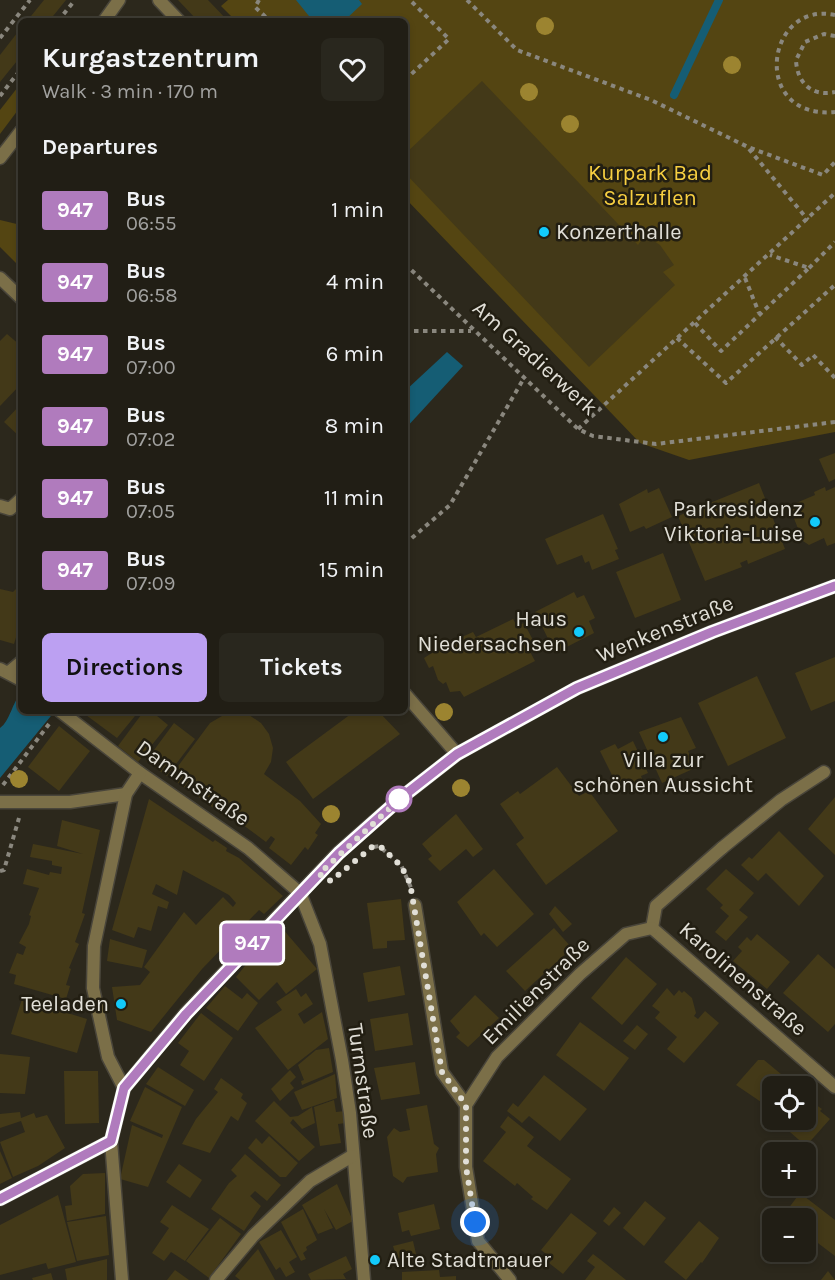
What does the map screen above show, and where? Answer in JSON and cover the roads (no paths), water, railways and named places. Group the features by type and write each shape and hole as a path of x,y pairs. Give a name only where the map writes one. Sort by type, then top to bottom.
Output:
{"street":[{"path":"106,18 119,0"},
{"path":"159,0 176,18"},
{"path":"0,158 18,135"},
{"path":"0,278 18,295"},
{"path":"0,506 10,509 18,502"},
{"name":"Wenkenstraße","path":"122,1280 111,1141 124,1088 186,1014 339,853 402,797 457,754 577,688 712,632 835,586"},
{"path":"408,697 457,754"},
{"name":"Dammstraße","path":"56,715 248,848 300,892"},
{"name":"Karolinenstraße","path":"824,772 781,800 656,906 652,928 835,1087"},
{"path":"124,1088 108,1057 93,988 94,946 126,794 140,773"},
{"path":"0,802 70,802 126,794"},
{"name":"Turmstraße","path":"300,892 320,944 348,1102 364,1280"},
{"path":"416,905 442,1072 466,1105 466,1167 478,1241 510,1280"},
{"name":"Emilienstraße","path":"466,1105 497,1057 580,974 626,933 652,928"},
{"path":"0,1199 111,1141"},
{"path":"216,1280 253,1236 310,1181 352,1156"}],"water":[{"path":"296,0 359,0 362,4 347,18 311,18"},
{"path":"447,352 463,366 408,426 408,388"},
{"path":"18,698 18,714 53,714 0,778 0,728"}],"waterway":[{"path":"674,95 719,0"}],"place":[{"name":"Konzerthalle","path":"544,232"},
{"name":"Parkresidenz Viktoria-Luise","path":"815,522"},
{"name":"Haus Niedersachsen","path":"579,632"},
{"name":"Villa zur schönen Aussicht","path":"663,737"},
{"name":"Teeladen","path":"121,1004"},
{"name":"Alte Stadtmauer","path":"375,1260"}],"park label":[{"name":"Kurpark Bad Salzuflen","path":"650,186"}]}
